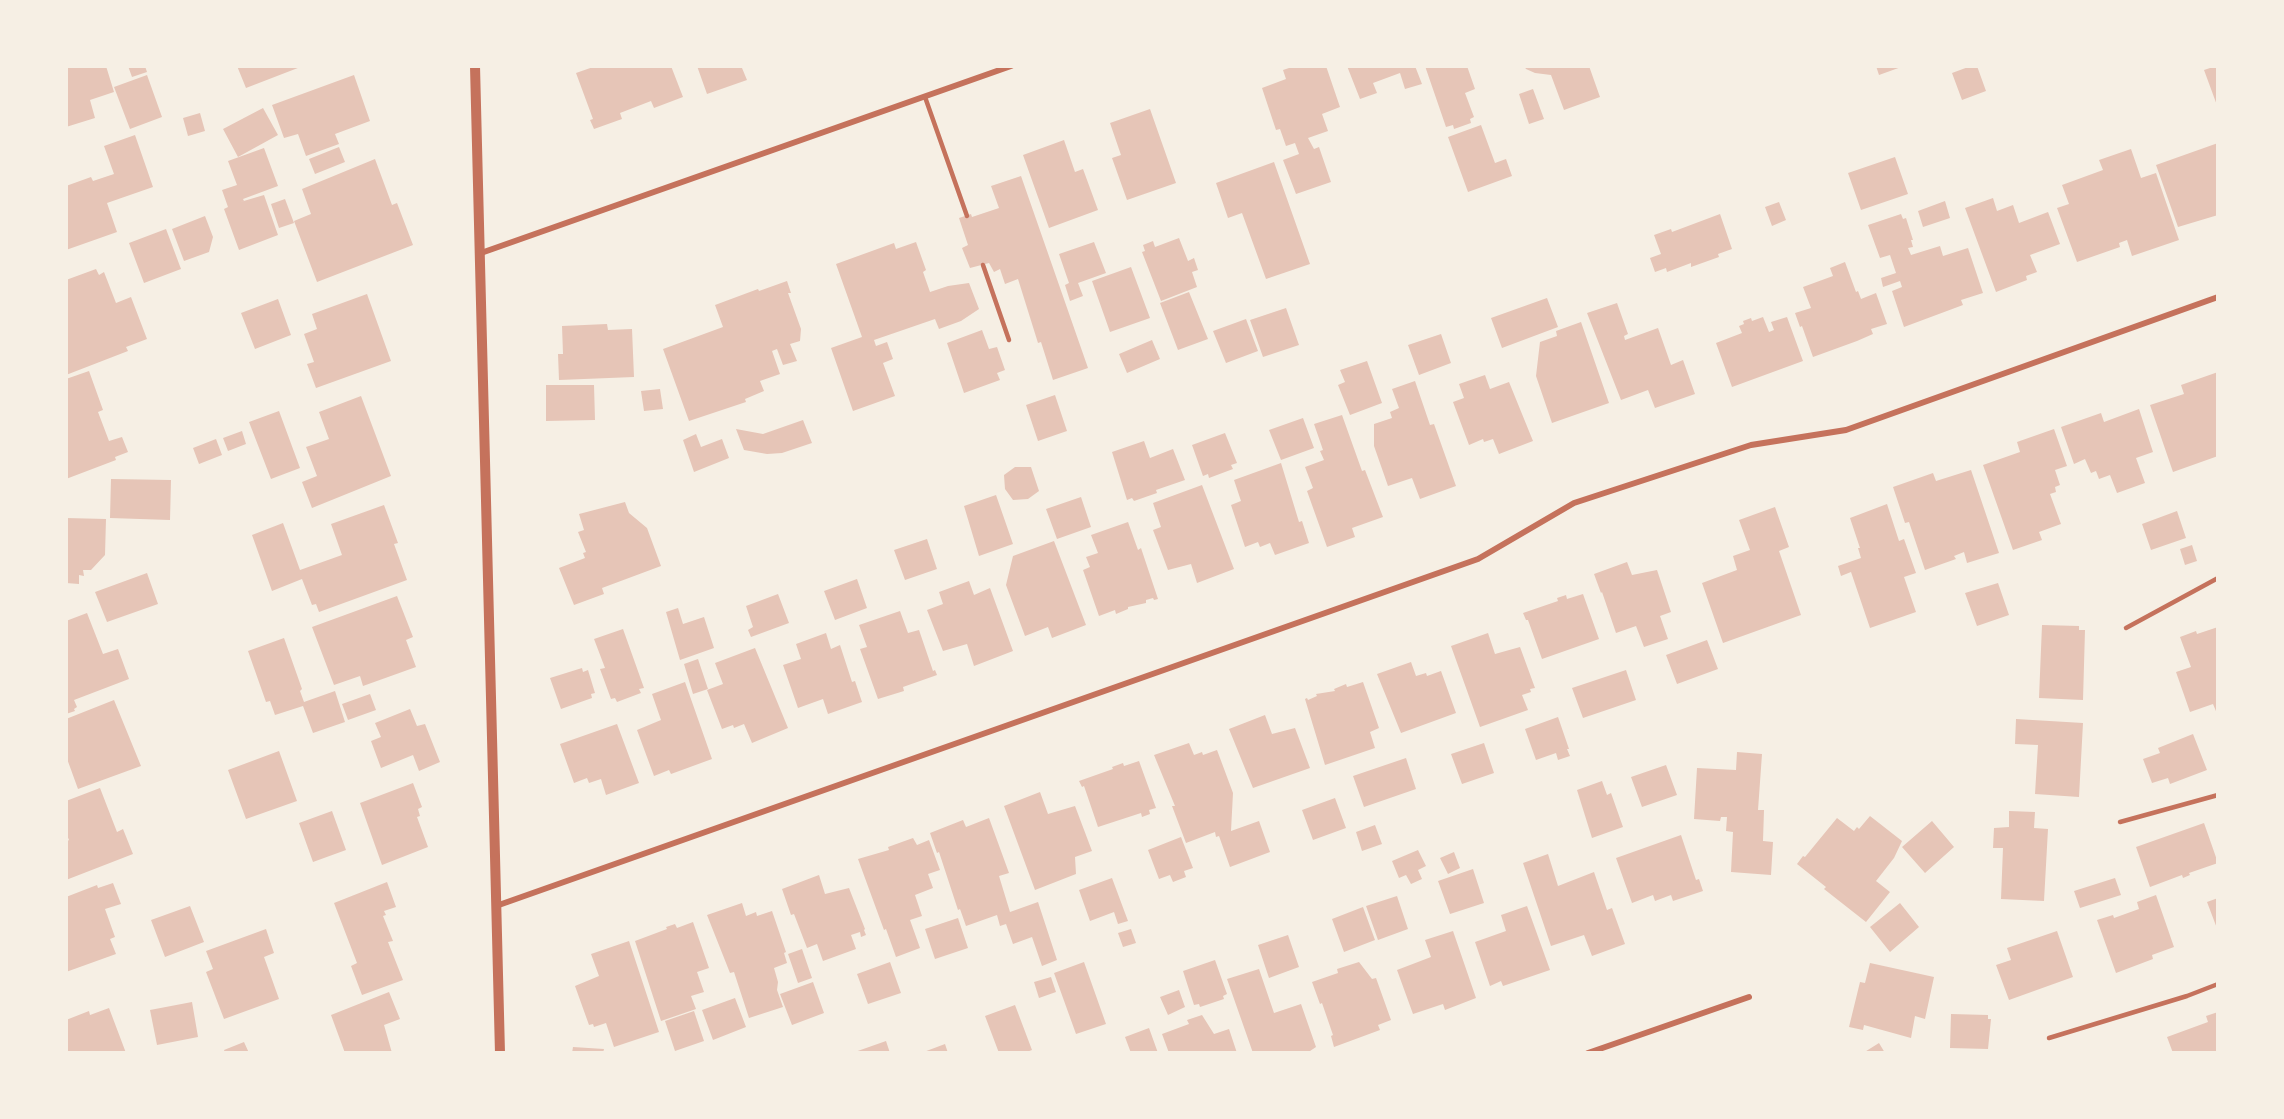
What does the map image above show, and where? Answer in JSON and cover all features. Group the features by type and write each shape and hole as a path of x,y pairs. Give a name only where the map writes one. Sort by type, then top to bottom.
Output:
{"street":[{"path":"476,66 500,1053"},
{"path":"481,253 1011,66"},
{"path":"495,906 1478,559 1574,503 1751,445 1846,430 2218,297"},
{"path":"1588,1053 1749,997"}],"lane":[{"path":"925,97 967,216"},
{"path":"983,265 1009,340"},
{"path":"2126,628 2218,578"},
{"path":"2120,822 2218,795"},
{"path":"2049,1038 2187,996 2218,984"}],"building":[{"path":"66,66 106,66 114,92 90,100 95,118 66,127"},
{"path":"128,66 145,66 147,72 132,77"},
{"path":"237,66 303,66 246,88"},
{"path":"596,66 671,66 683,97 654,108 651,101 620,113 622,119 594,129 590,120 593,119 576,73"},
{"path":"697,66 748,66 742,68 747,80 707,94"},
{"path":"1295,66 1326,66 1340,107 1322,114 1328,131 1308,138 1314,149 1319,147 1331,182 1296,194 1283,160 1299,154 1295,143 1286,146 1280,129 1276,130 1262,88 1286,79 1283,70"},
{"path":"1347,66 1415,66 1422,84 1405,89 1400,73 1373,83 1377,93 1360,99"},
{"path":"1425,66 1467,66 1475,89 1465,93 1474,117 1470,119 1471,123 1454,129 1453,125 1446,127"},
{"path":"1524,66 1589,66 1600,97 1564,110 1551,75 1535,73"},
{"path":"1876,66 1904,66 1879,75"},
{"path":"1977,66 1986,91 1962,100 1952,73"},
{"path":"2218,66 2218,108 2204,70"},
{"path":"147,75 162,117 130,129 114,87"},
{"path":"354,75 370,121 335,134 339,144 306,156 298,134 284,138 272,105"},
{"path":"1533,89 1544,119 1529,124 1519,94"},
{"path":"263,108 278,135 238,157 223,129"},
{"path":"1150,109 1176,183 1127,200 1112,158 1121,155 1110,123"},
{"path":"200,113 205,131 188,136 183,118"},
{"path":"1481,125 1495,163 1506,159 1512,176 1468,192 1448,137"},
{"path":"135,135 153,187 107,203 117,232 66,250 66,186 91,177 93,181 114,174 104,146"},
{"path":"1064,140 1075,172 1083,169 1098,210 1049,228 1023,155"},
{"path":"2218,143 2218,215 2178,227 2156,165"},
{"path":"339,147 345,162 315,174 309,159"},
{"path":"264,148 278,186 243,199 244,201 264,195 278,235 239,250 224,209 228,207 222,190 237,185 228,161"},
{"path":"2131,149 2141,178 2156,173 2179,240 2132,256 2127,240 2119,243 2120,247 2077,262 2057,208 2069,204 2062,185 2103,170 2099,160"},
{"path":"1895,157 1908,194 1861,210 1848,173"},
{"path":"375,159 392,205 397,203 413,245 317,282 294,221 311,214 302,189"},
{"path":"1274,162 1310,264 1266,279 1242,213 1228,218 1216,183"},
{"path":"1021,176 1088,368 1053,380 1041,342 1038,343 1018,279 1005,284 1000,269 994,272 989,263 970,268 962,248 968,245 959,218 971,214 972,217 999,208 991,186"},
{"path":"1993,198 1997,211 2013,205 2019,223 2048,212 2060,244 2030,255 2037,272 2026,276 2027,280 1996,292 1965,208"},
{"path":"285,199 294,223 279,228 271,204"},
{"path":"1945,201 1950,218 1923,227 1918,211"},
{"path":"1779,202 1786,220 1772,226 1765,207"},
{"path":"1720,214 1732,249 1718,254 1719,257 1691,267 1691,263 1667,272 1666,268 1655,272 1650,258 1661,254 1654,235 1671,229 1672,232"},
{"path":"1901,214 1903,219 1906,218 1913,240 1911,240 1913,247 1908,248 1911,255 1940,246 1943,256 1968,248 1983,293 1961,300 1963,305 1904,327 1892,291 1902,287 1900,281 1883,287 1881,278 1896,273 1890,255 1880,258 1868,225"},
{"path":"205,216 213,237 209,252 184,261 172,229"},
{"path":"166,229 181,269 144,283 129,243"},
{"path":"1179,238 1188,261 1194,258 1198,270 1192,272 1197,287 1161,301 1142,252 1145,251 1143,245 1153,241 1155,247"},
{"path":"916,242 926,270 923,272 930,292 969,283 979,309 961,321 939,329 935,319 874,340 876,346 887,342 893,359 883,363 895,396 853,411 831,348 862,337 836,264 894,243 896,249"},
{"path":"1094,242 1106,273 1078,283 1083,296 1070,301 1065,285 1069,283 1059,254"},
{"path":"1845,262 1856,292 1858,291 1861,299 1876,293 1887,324 1871,329 1873,334 1813,357 1795,313 1811,308 1803,287 1833,276 1830,268"},
{"path":"1131,267 1150,318 1110,332 1092,281"},
{"path":"96,269 99,275 104,272 116,303 131,297 147,339 126,347 128,351 66,375 66,280"},
{"path":"787,281 791,293 788,293 801,329 800,341 790,344 797,361 783,365 777,349 772,351 780,374 760,381 764,391 745,399 746,402 689,421 663,349 723,327 715,305"},
{"path":"1189,292 1208,339 1178,350 1160,303"},
{"path":"367,294 391,361 316,388 307,364 314,362 304,334 317,329 312,314"},
{"path":"1547,298 1558,327 1502,348 1491,318"},
{"path":"278,299 291,335 255,349 241,313"},
{"path":"1617,303 1628,334 1624,336 1625,340 1658,328 1671,365 1683,360 1695,394 1655,408 1648,390 1621,400 1587,313"},
{"path":"1286,308 1299,345 1263,357 1250,320"},
{"path":"1763,317 1769,332 1774,330 1771,322 1787,317 1803,361 1732,387 1716,343 1742,333 1739,326 1744,324 1743,321"},
{"path":"1246,319 1258,351 1226,363 1213,331"},
{"path":"1581,322 1609,403 1552,423 1536,376 1540,342 1557,336 1556,331"},
{"path":"607,324 608,330 632,329 634,377 559,380 558,354 563,354 562,326"},
{"path":"982,330 989,349 997,347 1005,370 997,373 1000,380 964,393 947,343"},
{"path":"1441,334 1451,363 1419,375 1408,345"},
{"path":"1152,340 1160,359 1127,373 1119,354"},
{"path":"1367,361 1382,403 1350,415 1338,385 1345,382 1340,370"},
{"path":"89,371 103,410 98,412 109,441 122,437 128,452 115,457 116,460 66,479 66,379"},
{"path":"2218,372 2218,456 2173,472 2150,405 2184,394 2181,385"},
{"path":"1485,375 1490,389 1509,382 1533,441 1499,454 1493,439 1484,442 1483,439 1469,445 1453,402 1464,398 1459,384"},
{"path":"1415,381 1430,425 1434,424 1456,486 1420,499 1412,478 1388,486 1374,446 1374,424 1392,418 1390,412 1399,408 1392,389"},
{"path":"546,385 594,385 595,420 546,421"},
{"path":"660,389 663,409 644,411 641,391"},
{"path":"1055,395 1067,431 1038,441 1026,405"},
{"path":"361,396 391,476 312,508 302,482 317,476 306,447 329,439 319,412"},
{"path":"2139,409 2153,452 2136,458 2145,483 2117,493 2110,475 2099,479 2096,471 2091,473 2085,459 2074,464 2061,427 2101,413 2104,422"},
{"path":"279,411 300,468 271,479 249,422"},
{"path":"1342,415 1362,471 1365,470 1383,517 1352,528 1355,537 1327,547 1307,491 1313,488 1305,467 1324,460 1314,424"},
{"path":"1303,418 1314,448 1281,460 1269,430"},
{"path":"803,420 812,443 782,453 767,454 744,450 736,429 763,434"},
{"path":"2054,429 2067,466 2055,470 2060,485 2055,487 2056,492 2050,494 2061,524 2039,532 2042,540 2013,550 1983,465 2020,452 2017,442"},
{"path":"242,431 246,444 228,451 223,438"},
{"path":"1225,433 1237,463 1231,465 1233,469 1209,478 1208,474 1203,476 1192,445"},
{"path":"696,434 701,447 722,439 729,458 694,472 683,440"},
{"path":"216,439 222,455 199,464 193,448"},
{"path":"1144,441 1150,458 1173,449 1185,480 1134,501 1132,498 1127,500 1112,452"},
{"path":"1281,463 1299,522 1302,521 1309,543 1275,555 1270,543 1260,547 1258,542 1245,547 1231,505 1241,501 1234,480"},
{"path":"1015,467 1031,467 1039,491 1028,499 1013,500 1005,489 1004,475"},
{"path":"1971,470 1999,553 1967,563 1964,552 1954,556 1956,559 1925,570 1909,522 1905,523 1893,487 1933,473 1936,481"},
{"path":"111,479 171,480 170,520 110,518"},
{"path":"1202,485 1234,569 1197,583 1191,564 1168,570 1153,530 1161,527 1153,503"},
{"path":"996,495 1013,544 979,556 964,506"},
{"path":"1081,497 1091,527 1057,539 1046,509"},
{"path":"625,502 629,513 647,528 661,566 602,588 604,594 574,605 559,568 585,558 583,553 586,552 578,532 584,530 579,514"},
{"path":"1887,504 1899,541 1904,539 1916,573 1904,577 1916,612 1870,628 1851,572 1841,576 1838,566 1861,558 1850,518"},
{"path":"384,505 398,543 394,544 407,580 319,612 316,604 312,605 302,579 272,591 252,535 283,523 300,570 342,555 331,524"},
{"path":"1775,507 1789,547 1779,551 1801,615 1723,643 1702,583 1737,570 1733,556 1750,550 1739,520"},
{"path":"2177,511 2186,538 2151,550 2142,524"},
{"path":"66,518 106,519 105,555 91,570 83,570 84,576 79,575 79,584 66,583"},
{"path":"1128,522 1138,550 1141,548 1158,599 1146,600 1146,603 1128,607 1116,614 1115,610 1099,616 1083,570 1090,567 1086,557 1098,553 1091,535"},
{"path":"927,539 937,569 905,580 894,550"},
{"path":"1054,541 1086,625 1052,638 1048,627 1025,636 1006,585 1013,556"},
{"path":"2192,545 2197,561 2185,565 2180,549"},
{"path":"1627,562 1632,575 1657,570 1671,612 1660,616 1668,639 1644,647 1636,626 1616,633 1594,574"},
{"path":"147,573 158,604 107,622 95,592"},
{"path":"857,579 867,608 835,620 824,591"},
{"path":"969,581 974,595 990,588 1013,651 974,666 967,644 943,651 927,610 943,604 939,592"},
{"path":"1998,583 2009,615 1977,626 1965,593"},
{"path":"778,594 789,623 751,637 748,630 753,627 746,606"},
{"path":"1583,594 1599,639 1542,659 1528,620 1523,613 1558,601 1557,598 1566,595 1567,599"},
{"path":"397,596 413,637 406,640 416,667 363,686 360,676 334,685 312,627"},
{"path":"678,608 683,624 704,617 714,648 680,660 666,612"},
{"path":"900,611 908,633 919,630 933,671 935,670 937,675 903,687 904,691 878,699 860,649 867,647 859,625"},
{"path":"87,613 103,654 118,649 129,679 74,700 77,707 75,711 66,714 66,621"},
{"path":"2042,625 2079,626 2079,630 2085,630 2083,700 2039,698"},
{"path":"2218,627 2218,716 2213,704 2190,712 2176,672 2191,667 2180,637"},
{"path":"623,629 644,688 639,689 641,693 617,702 615,698 611,699 600,669 605,668 594,639"},
{"path":"826,633 831,649 840,645 852,682 855,681 862,702 828,714 823,699 798,708 783,665 801,659 796,644"},
{"path":"1488,633 1495,654 1520,647 1535,688 1522,695 1528,710 1480,727 1451,646"},
{"path":"284,638 302,689 300,691 304,702 335,691 345,722 313,733 303,706 275,715 270,701 266,702 248,651"},
{"path":"1707,640 1718,669 1677,684 1666,655"},
{"path":"755,648 788,728 752,743 744,724 722,729 707,690 723,684 715,663"},
{"path":"698,659 708,689 693,694 684,664"},
{"path":"1411,662 1416,676 1426,673 1427,676 1441,671 1456,713 1401,733 1377,674"},
{"path":"582,668 583,672 588,670 595,693 591,694 592,698 561,709 550,678"},
{"path":"1626,670 1636,700 1583,718 1572,688"},
{"path":"685,682 712,759 671,774 669,770 654,776 637,730 661,720 652,694"},
{"path":"1363,682 1379,728 1370,732 1375,748 1325,765 1305,699 1317,696 1316,694 1335,691 1334,689 1346,684 1347,687"},
{"path":"370,694 376,710 348,720 342,704"},
{"path":"114,700 141,766 78,789 66,756 66,719"},
{"path":"410,709 417,726 425,724 440,762 419,771 413,755 381,768 371,741 381,737 375,723"},
{"path":"1265,715 1272,734 1295,728 1310,768 1253,788 1229,729"},
{"path":"1558,717 1570,756 1558,760 1556,753 1536,760 1525,729"},
{"path":"2016,719 2083,723 2079,797 2035,794 2038,745 2015,744"},
{"path":"617,724 639,783 606,795 601,779 589,783 587,778 574,783 560,744"},
{"path":"2193,734 2207,770 2170,784 2168,778 2152,783 2143,759 2160,753 2158,748"},
{"path":"1189,743 1194,755 1202,752 1203,755 1217,750 1233,793 1231,831 1259,821 1270,852 1230,867 1219,836 1216,837 1215,832 1186,843 1172,806 1175,806 1154,755"},
{"path":"1484,743 1494,773 1462,784 1451,754"},
{"path":"279,751 297,801 246,819 228,770"},
{"path":"1737,752 1762,754 1758,810 1764,810 1763,841 1773,842 1771,875 1731,872 1733,832 1726,831 1727,817 1721,817 1720,821 1694,819 1697,768 1736,770"},
{"path":"1406,758 1416,789 1364,807 1353,776"},
{"path":"1139,761 1156,808 1149,810 1150,814 1142,817 1141,813 1098,827 1084,786 1082,787 1079,781 1123,763 1124,766"},
{"path":"1666,765 1677,795 1642,807 1631,777"},
{"path":"1602,781 1607,795 1611,793 1623,827 1592,838 1577,790"},
{"path":"413,783 422,807 418,809 420,816 417,817 428,847 382,865 360,803"},
{"path":"100,788 117,832 123,829 133,854 66,880 66,842 69,840 66,833 66,801"},
{"path":"1040,792 1048,814 1075,806 1092,851 1075,857 1076,874 1035,890 1004,806"},
{"path":"1335,798 1346,828 1313,840 1302,810"},
{"path":"332,811 346,850 313,862 299,823"},
{"path":"2009,811 2035,812 2034,828 2048,829 2044,901 2001,899 2003,848 1993,848 1994,828 2009,827"},
{"path":"1870,816 1902,841 1894,858 1876,881 1890,892 1866,922 1797,864 1837,818 1854,831 1857,827 1859,829"},
{"path":"989,818 1009,873 999,876 1010,912 1038,902 1057,960 1042,966 1032,937 1013,944 1006,924 1000,926 997,915 966,926 960,909 958,910 939,852 937,853 930,833 963,820 966,827"},
{"path":"1932,821 1954,847 1925,873 1902,847"},
{"path":"2204,823 2218,863 2189,873 2190,875 2183,878 2182,875 2150,887 2136,847"},
{"path":"1375,825 1382,844 1362,851 1356,832"},
{"path":"1681,835 1696,880 1699,879 1703,891 1673,901 1671,895 1655,901 1653,895 1632,903 1616,858"},
{"path":"1181,837 1193,868 1184,871 1186,877 1173,882 1170,875 1159,879 1148,850"},
{"path":"913,838 917,845 929,840 940,870 928,874 933,888 915,895 922,916 910,920 920,948 896,957 858,859 889,850 888,847"},
{"path":"1418,850 1426,866 1418,870 1422,879 1411,884 1406,875 1399,878 1392,861"},
{"path":"1454,852 1460,868 1448,874 1440,858"},
{"path":"1548,854 1558,886 1594,872 1607,910 1612,908 1625,944 1592,956 1584,935 1551,946 1523,863"},
{"path":"1473,869 1484,903 1450,914 1438,881"},
{"path":"819,875 825,894 849,888 866,935 861,937 860,932 851,935 856,949 823,961 817,944 807,948 794,914 791,915 782,889"},
{"path":"1112,878 1128,921 1118,924 1114,912 1090,921 1079,890"},
{"path":"2115,878 2121,895 2080,908 2074,891"},
{"path":"387,882 396,907 384,911 386,915 383,916 393,941 388,942 403,980 362,995 351,966 357,963 334,903"},
{"path":"113,883 121,904 105,909 115,937 110,939 116,954 66,972 66,897 97,885 98,888"},
{"path":"2156,895 2174,947 2152,955 2153,959 2116,973 2097,920 2113,915 2114,918 2139,909 2137,902"},
{"path":"1397,896 1408,929 1378,940 1366,906"},
{"path":"2218,898 2218,931 2207,902"},
{"path":"742,903 746,916 756,912 757,916 772,911 786,952 784,953 787,963 774,968 778,982 777,990 783,1007 749,1018 734,972 730,973 707,915"},
{"path":"1900,903 1919,927 1890,952 1870,927"},
{"path":"190,906 204,942 165,957 151,920"},
{"path":"1527,906 1550,970 1503,986 1501,981 1490,986 1475,942 1506,931 1501,915"},
{"path":"1363,907 1375,940 1344,952 1332,919"},
{"path":"958,918 968,948 935,959 925,929"},
{"path":"693,922 709,968 697,972 704,992 691,996 696,1009 661,1021 635,941 675,924 677,928"},
{"path":"266,929 274,953 264,957 279,999 224,1019 206,972 213,969 206,951"},
{"path":"1131,929 1136,943 1123,947 1118,933"},
{"path":"1453,931 1476,998 1445,1010 1443,1004 1413,1014 1397,970 1431,957 1425,940"},
{"path":"2057,931 2073,977 2009,1000 1996,965 2011,960 2007,948"},
{"path":"1288,935 1299,967 1269,978 1258,945"},
{"path":"629,941 659,1032 614,1047 606,1023 594,1027 593,1024 589,1025 575,986 599,976 591,954"},
{"path":"802,949 812,978 798,983 788,954"},
{"path":"1215,960 1227,994 1223,996 1224,999 1200,1007 1199,1004 1194,1005 1183,971"},
{"path":"890,962 901,993 868,1004 857,974"},
{"path":"1084,962 1106,1024 1076,1034 1054,973"},
{"path":"1359,962 1372,979 1376,978 1391,1020 1378,1025 1380,1030 1334,1047 1331,1036 1333,1035 1312,982 1338,973 1337,969"},
{"path":"1870,963 1934,977 1925,1019 1915,1016 1911,1038 1864,1025 1863,1030 1849,1027 1860,982 1865,983"},
{"path":"1259,969 1274,1013 1301,1004 1316,1047 1307,1053 1253,1053 1227,979"},
{"path":"1051,977 1056,992 1039,998 1034,982"},
{"path":"813,982 824,1013 792,1025 780,994"},
{"path":"1179,990 1185,1007 1168,1015 1160,997"},
{"path":"389,992 400,1019 384,1025 392,1053 345,1053 331,1015"},
{"path":"735,998 746,1027 713,1040 702,1010"},
{"path":"192,1002 198,1037 157,1045 150,1010"},
{"path":"1015,1005 1032,1050 1024,1053 999,1053 985,1016"},
{"path":"109,1008 126,1053 66,1053 66,1020 89,1011 90,1015"},
{"path":"694,1011 704,1041 675,1051 665,1021"},
{"path":"2218,1012 2218,1053 2173,1053 2167,1037 2208,1022 2206,1016"},
{"path":"1951,1014 1988,1015 1988,1019 1991,1019 1988,1049 1950,1048"},
{"path":"1202,1015 1214,1034 1229,1029 1237,1053 1169,1053 1162,1034 1189,1024 1187,1020"},
{"path":"1149,1028 1158,1053 1131,1053 1125,1037"},
{"path":"886,1041 890,1053 852,1053"},
{"path":"244,1042 249,1053 225,1053 224,1050"},
{"path":"1879,1043 1885,1053 1863,1053"},
{"path":"945,1044 948,1053 921,1053"},
{"path":"573,1047 604,1049 603,1053 572,1053"}]}
